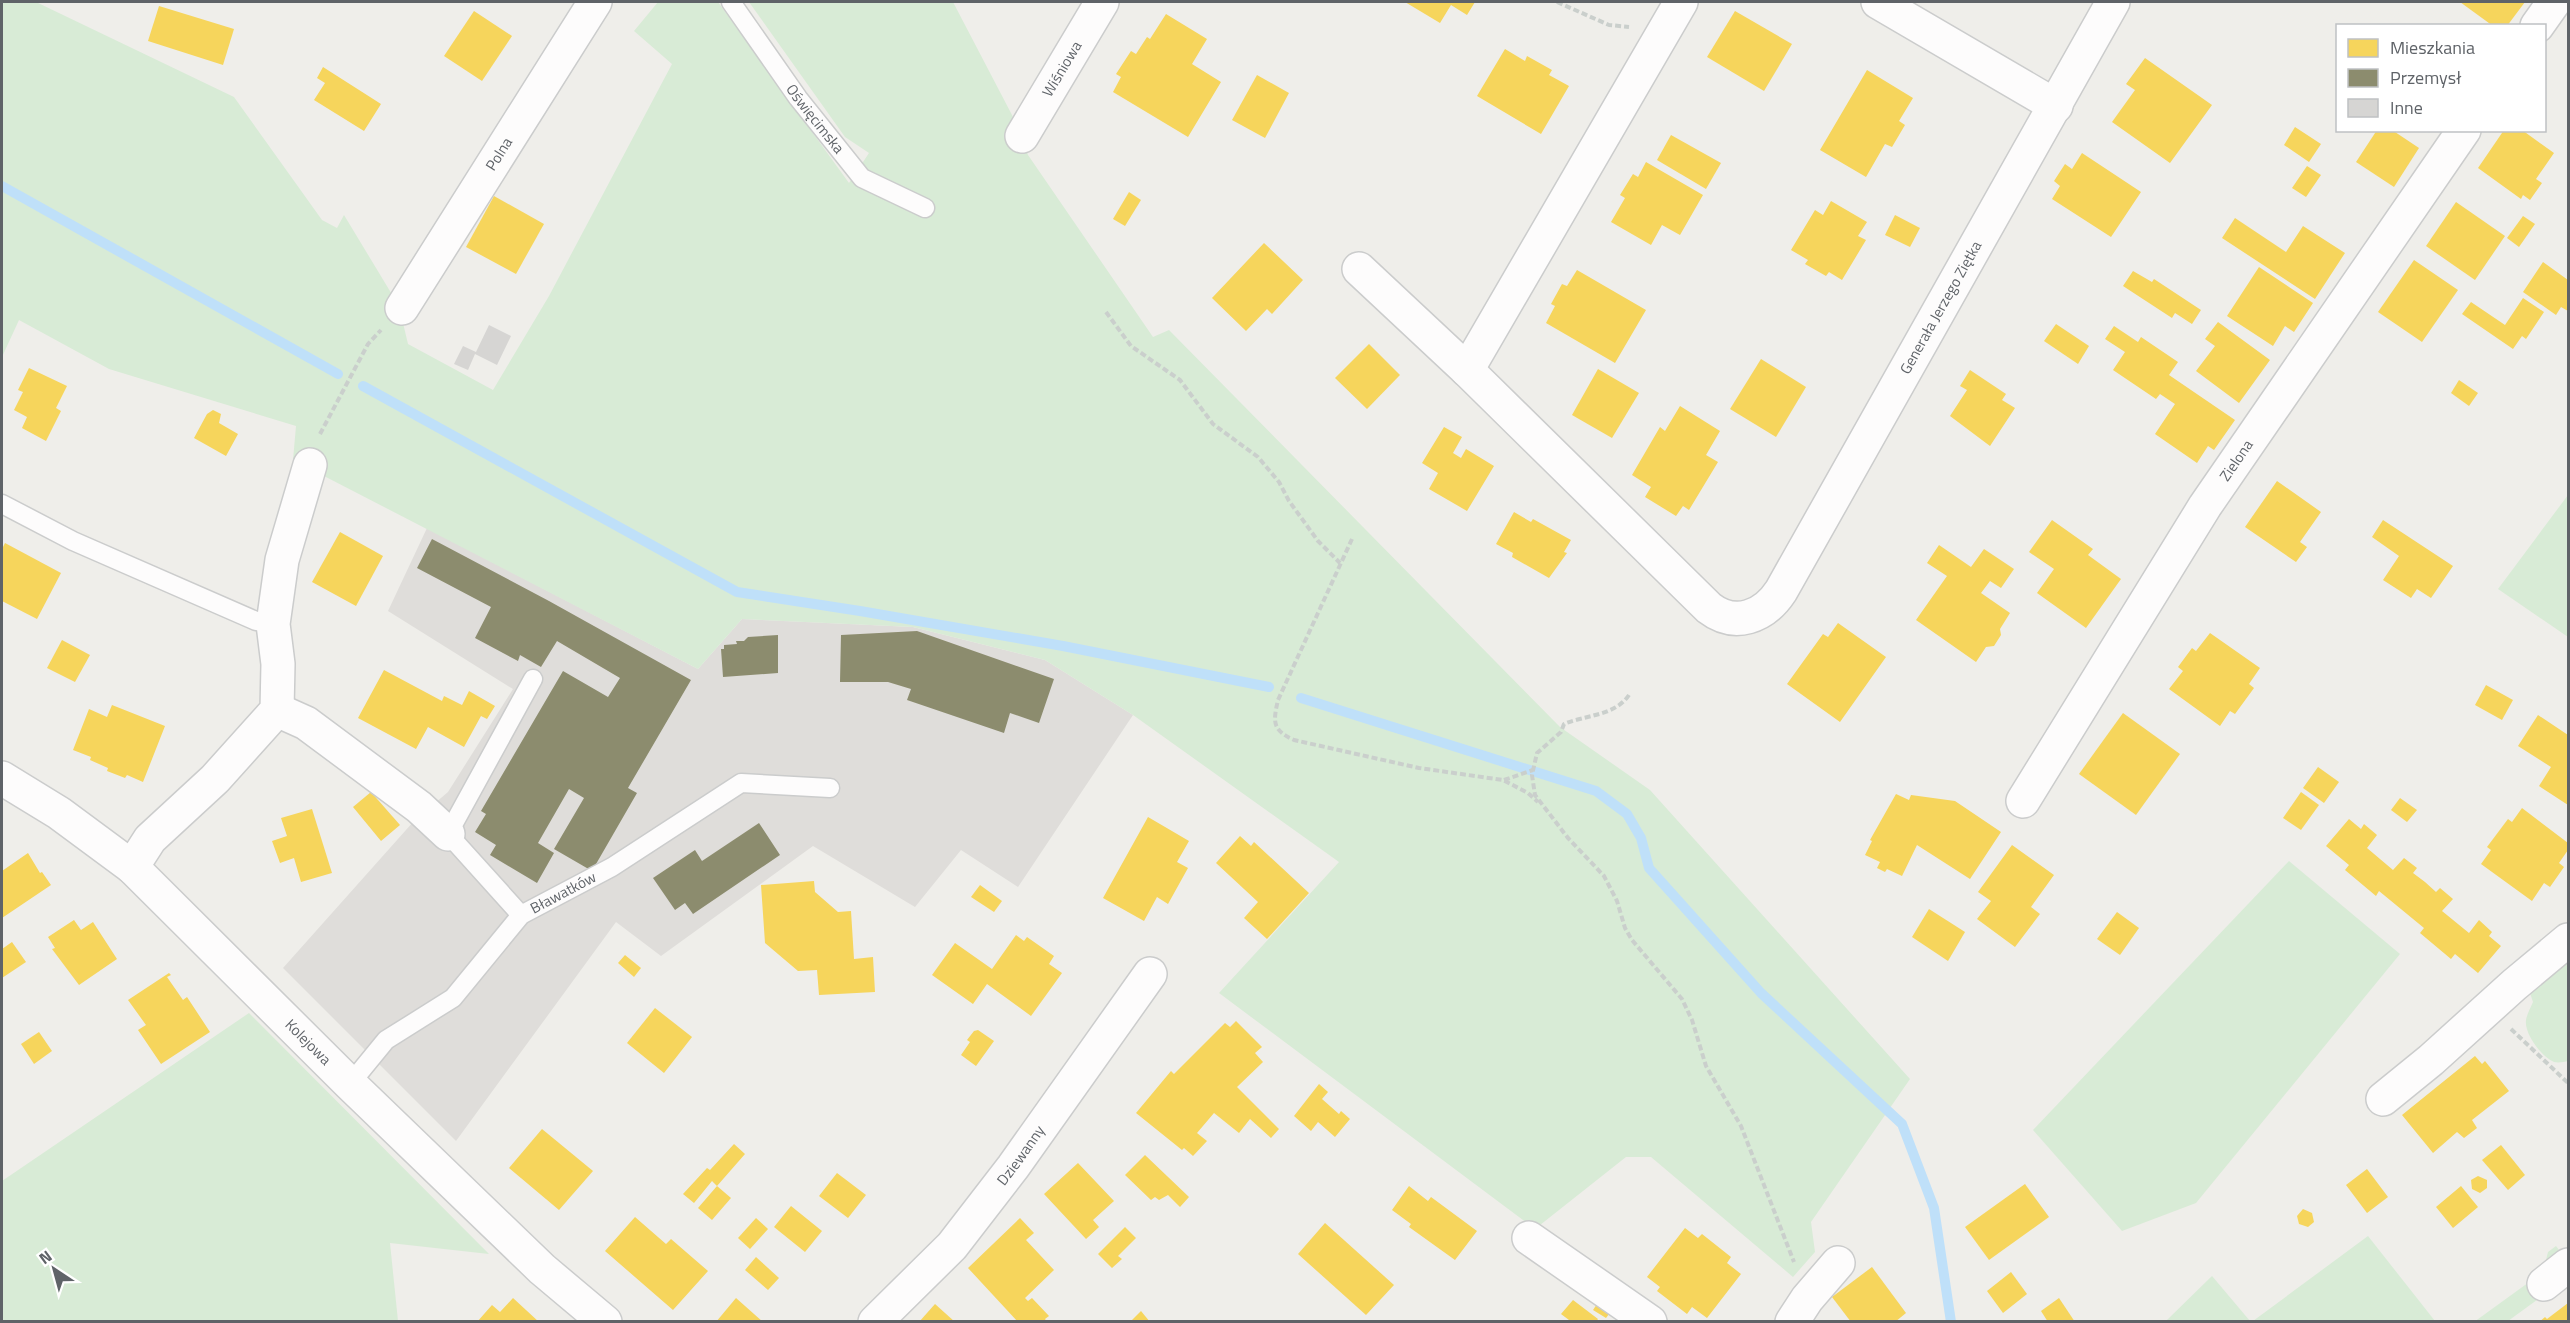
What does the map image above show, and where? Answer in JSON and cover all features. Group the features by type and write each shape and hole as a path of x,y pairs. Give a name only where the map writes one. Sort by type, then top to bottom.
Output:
{"street":[{"name":"Polna","path":"402,308 595,2"},
{"name":"Wiśniowa","path":"1022,136 1102,2"},
{"path":"1359,270 1473,359 1681,2"},
{"path":"1878,2 2056,106"},
{"name":"Generała Jerzego Ziętka","path":"1473,359 1708,608 1726,618 1746,617 1763,611 1781,591 2113,2"},
{"path":"2538,24 2554,2"},
{"name":"Zielona","path":"2024,801 2205,506 2463,132"},
{"path":"132,867 150,839 215,779 277,710 278,664 273,624 282,560 310,465"},
{"name":"Bławatków","path":"277,710 306,723 419,807 448,834"},
{"name":"Kolejowa","path":"2,778 59,813 132,867 350,1084 542,1269 605,1322"},
{"path":"2383,1099 2431,1060 2498,1017 2568,940"},
{"name":"Dziewanny","path":"875,1322 952,1246 1013,1167 1150,974"},
{"path":"1529,1238 1650,1322"},
{"path":"1800,1310 1838,1263"}],"lane":[{"name":"Oświęcimska","path":"731,2 798,98 862,178 925,208"},
{"path":"2,504 73,541 256,621 273,624"},
{"path":"448,834 533,679"},
{"name":"Bławatków","path":"448,834 521,915 612,867 741,783 830,788"},
{"path":"350,1084 386,1040 453,999 521,915"}],"path":[{"path":"1557,2 1608,25 1636,28"},
{"path":"310,465 311,451 368,344 402,308"},
{"path":"1106,312 1131,346 1180,380 1212,424 1258,457 1279,482 1288,501 1318,541 1340,562"},
{"path":"1352,539 1278,700 1275,714 1279,733 1294,740 1419,768 1503,780 1528,793 1541,805 1604,876 1617,901 1625,928 1632,940 1682,999 1692,1020 1706,1066 1741,1126 1800,1310"},
{"path":"1541,805 1535,795 1532,772 1537,753 1561,732 1564,724 1614,708 1624,702 1629,695"},
{"path":"1503,780 1532,772"},
{"path":"2498,1017 2568,1083"}],"shaded area":[{"path":"427,528 698,669 742,619 913,627 1045,660 1133,715 1018,887 961,850 915,907 813,846 661,956 616,922 456,1141 283,968 414,821 448,792 513,689 388,611"}],"green space":[{"path":"2,2 36,2 234,97 322,220 337,228 344,215 399,306 408,344 493,390 549,296 672,64 634,31 658,2 718,2 849,183 869,153 845,137 749,2 953,2 1012,115 1028,155 1153,337 1169,330 1560,727 1650,790 1910,1079 1811,1222 1815,1252 1793,1277 1651,1157 1626,1157 1535,1229 1219,993 1339,862 1133,715 1045,660 913,627 742,619 698,669 293,460 296,426 109,369 19,320 2,357"},
{"path":"2568,495 2568,637 2498,589"},
{"path":"2289,861 2400,954 2196,1203 2122,1231 2033,1130"},
{"path":"2568,955 2568,1061 2554,1062 2539,1050 2528,1032 2526,1020 2533,1002 2529,990"},
{"path":"249,1013 489,1254 390,1243 398,1321 2,1321 2,1181"},
{"path":"2368,1236 2435,1321 2253,1321"},
{"path":"2556,1246 2559,1250 2548,1266 2541,1297 2508,1321 2474,1322 2543,1272 2548,1252"},
{"path":"2212,1276 2250,1321 2166,1321"}],"building: Mieszkania":[{"path":"1405,2 1475,2 1467,15 1451,5 1440,23"},
{"path":"2460,2 2525,2 2508,24 2490,24"},
{"path":"159,6 234,29 223,65 148,41"},
{"path":"474,11 512,36 482,81 444,56"},
{"path":"1735,11 1792,44 1764,91 1707,57"},
{"path":"1166,14 1207,39 1192,64 1221,82 1188,137 1113,92 1121,77 1116,74 1131,51 1136,54 1147,37 1150,39"},
{"path":"1505,49 1525,61 1527,56 1552,70 1549,75 1569,86 1541,134 1477,96"},
{"path":"2145,58 2212,105 2170,163 2112,122 2135,90 2126,84"},
{"path":"323,67 381,104 364,131 314,100 325,83 317,78"},
{"path":"1867,70 1913,98 1899,121 1905,125 1892,147 1885,144 1866,177 1820,150"},
{"path":"1257,75 1289,93 1265,138 1232,120"},
{"path":"2295,127 2321,144 2309,162 2284,145"},
{"path":"2376,132 2395,132 2419,148 2394,187 2356,162"},
{"path":"2503,132 2525,132 2554,153 2536,179 2542,183 2530,200 2523,195 2521,199 2478,168"},
{"path":"1671,135 1721,163 1706,189 1657,160"},
{"path":"2082,153 2141,192 2111,237 2052,199 2060,186 2054,181 2065,164 2072,169"},
{"path":"1646,162 1703,195 1680,235 1662,225 1651,245 1611,222 1625,198 1620,195 1633,174 1638,177"},
{"path":"2307,166 2321,175 2306,197 2292,188"},
{"path":"1129,192 1141,200 1125,226 1113,219"},
{"path":"494,196 544,224 516,274 466,247"},
{"path":"1831,201 1867,222 1858,236 1866,240 1842,280 1829,272 1826,276 1805,264 1808,260 1791,250 1815,210 1823,215"},
{"path":"2456,202 2505,236 2475,280 2426,246"},
{"path":"1895,215 1920,228 1910,247 1885,235"},
{"path":"2523,216 2535,224 2519,247 2507,238"},
{"path":"2235,218 2286,252 2303,226 2345,253 2315,299 2222,238"},
{"path":"1264,243 1303,280 1272,314 1267,309 1246,331 1212,298"},
{"path":"2414,260 2458,290 2422,342 2378,312"},
{"path":"2543,262 2568,280 2568,311 2561,307 2556,315 2523,292"},
{"path":"2259,267 2313,303 2294,332 2285,326 2273,346 2227,316"},
{"path":"1577,270 1646,310 1615,363 1546,323 1555,306 1551,304 1562,284 1567,286"},
{"path":"2133,271 2152,282 2154,279 2201,310 2192,324 2175,313 2172,318 2123,286"},
{"path":"2523,298 2544,312 2526,339 2522,336 2513,349 2462,314 2471,302 2505,325"},
{"path":"2218,322 2270,360 2239,403 2196,371 2215,346 2205,339"},
{"path":"2056,324 2089,346 2078,364 2044,341"},
{"path":"2114,326 2138,342 2141,337 2178,362 2169,375 2235,420 2214,450 2208,446 2197,463 2155,434 2175,404 2160,394 2156,399 2113,370 2125,352 2105,339"},
{"path":"1369,344 1400,375 1367,409 1335,378"},
{"path":"1761,359 1806,387 1776,437 1730,409"},
{"path":"29,368 67,386 56,408 61,411 46,441 22,428 27,417 14,410 23,392 18,390"},
{"path":"1598,369 1639,393 1612,438 1572,415"},
{"path":"1970,370 2006,394 2002,400 2015,408 1990,446 1950,416 1967,390 1960,386"},
{"path":"2459,380 2478,393 2469,406 2451,393"},
{"path":"1680,406 1720,431 1706,455 1718,462 1689,510 1683,506 1676,516 1645,497 1651,487 1632,475 1660,427 1665,431"},
{"path":"213,410 221,414 219,423 238,434 226,456 194,438 207,414"},
{"path":"1444,427 1462,437 1453,453 1461,458 1466,449 1494,466 1467,511 1429,489 1438,473 1422,463"},
{"path":"2277,481 2321,512 2300,542 2307,547 2296,562 2245,527"},
{"path":"1514,512 1531,522 1533,519 1571,540 1564,552 1567,553 1549,578 1512,557 1513,553 1496,544"},
{"path":"2052,520 2093,549 2088,555 2121,579 2086,628 2037,593 2054,569 2029,552"},
{"path":"2383,520 2453,566 2431,598 2417,589 2411,598 2383,580 2399,556 2372,537"},
{"path":"340,532 383,556 356,606 312,582"},
{"path":"5,543 61,573 37,619 2,601 2,549"},
{"path":"1939,545 1971,567 1984,549 2014,569 2001,588 1990,581 1981,593 2010,613 2000,629 2001,635 1994,646 1986,647 1976,662 1916,620 1947,576 1927,563"},
{"path":"1838,623 1886,657 1840,722 1787,684 1823,634 1828,637"},
{"path":"2210,633 2260,668 2249,684 2254,688 2235,714 2230,711 2220,726 2169,689 2183,671 2178,667 2192,648 2196,651"},
{"path":"62,640 90,655 75,682 47,668"},
{"path":"384,670 442,701 444,696 462,705 469,691 495,706 487,719 481,716 464,747 428,727 416,749 358,718"},
{"path":"2486,685 2513,700 2502,720 2475,705"},
{"path":"112,705 165,726 143,782 127,775 125,778 107,771 108,768 90,760 91,757 73,750 89,709 107,717"},
{"path":"2123,713 2180,754 2136,815 2079,774"},
{"path":"2538,715 2568,735 2568,805 2539,786 2551,767 2518,746"},
{"path":"2318,767 2339,782 2324,803 2303,788"},
{"path":"371,792 400,825 381,841 353,807"},
{"path":"2301,792 2319,805 2301,830 2283,818"},
{"path":"1896,794 1909,800 1911,795 1955,801 2001,832 1970,879 1917,845 1902,876 1887,869 1885,872 1877,868 1880,862 1865,855 1872,841 1870,840"},
{"path":"2400,798 2417,810 2407,822 2391,810"},
{"path":"2522,808 2568,843 2568,850 2559,863 2564,867 2550,887 2544,883 2532,901 2481,864 2491,850 2487,847 2508,819 2512,822"},
{"path":"312,809 332,873 301,882 294,858 280,863 272,841 287,836 281,818"},
{"path":"1148,817 1189,841 1177,862 1188,868 1168,904 1157,897 1144,921 1103,898"},
{"path":"2349,819 2361,829 2364,824 2377,835 2367,848 2393,870 2404,858 2417,868 2413,873 2436,892 2440,888 2453,899 2442,911 2469,933 2479,920 2492,932 2489,936 2501,946 2478,973 2455,954 2451,959 2420,933 2424,928 2379,891 2376,896 2345,870 2349,865 2326,846"},
{"path":"1240,836 1251,846 1254,842 1309,893 1267,939 1244,918 1258,902 1216,863"},
{"path":"2012,845 2054,875 2031,907 2040,914 2015,947 1977,919 1991,901 1978,892"},
{"path":"28,853 40,873 42,872 51,885 2,918 2,871"},
{"path":"814,881 815,892 838,912 851,911 854,959 873,957 875,992 819,995 817,970 798,971 765,943 761,885"},
{"path":"980,885 1002,901 994,912 971,897"},
{"path":"1929,909 1965,932 1948,961 1912,937"},
{"path":"2117,912 2139,928 2120,955 2097,939"},
{"path":"74,920 81,930 93,922 117,959 79,985 52,949 55,948 48,937"},
{"path":"1016,935 1024,941 1027,937 1054,956 1049,964 1062,973 1031,1016 987,984 973,1004 932,975 955,943 992,969"},
{"path":"12,942 26,962 2,978 2,949"},
{"path":"625,955 641,968 634,977 618,963"},
{"path":"169,973 171,975 167,977 183,1000 187,997 210,1032 161,1064 138,1030 146,1025 128,1000"},
{"path":"655,1008 692,1037 664,1073 627,1043"},
{"path":"1236,1021 1262,1047 1255,1053 1263,1062 1237,1087 1279,1129 1271,1138 1250,1119 1239,1133 1214,1113 1197,1133 1207,1141 1193,1156 1184,1148 1182,1150 1136,1113 1171,1071 1174,1074 1225,1023 1230,1027"},
{"path":"978,1030 994,1041 976,1066 961,1055 970,1042 967,1040 974,1031"},
{"path":"39,1032 52,1051 34,1064 21,1044"},
{"path":"2475,1056 2482,1064 2485,1061 2509,1091 2472,1120 2477,1128 2464,1138 2457,1132 2433,1153 2402,1115"},
{"path":"1319,1084 1328,1092 1322,1099 1339,1114 1341,1111 1350,1119 1335,1137 1318,1122 1311,1131 1294,1116"},
{"path":"542,1129 593,1171 559,1210 509,1168"},
{"path":"734,1144 745,1154 717,1186 712,1181 694,1203 683,1194 707,1168 710,1170"},
{"path":"2501,1145 2525,1175 2508,1190 2482,1160"},
{"path":"1145,1155 1189,1197 1180,1207 1168,1195 1159,1200 1155,1197 1151,1200 1125,1175"},
{"path":"1078,1163 1114,1201 1093,1220 1099,1227 1086,1239 1044,1194"},
{"path":"2367,1169 2388,1197 2367,1213 2346,1185"},
{"path":"837,1173 866,1195 848,1218 819,1196"},
{"path":"2478,1176 2487,1180 2487,1188 2480,1193 2472,1189 2471,1180"},
{"path":"2025,1184 2049,1217 1989,1260 1965,1227"},
{"path":"717,1186 731,1198 712,1220 698,1208"},
{"path":"1409,1186 1428,1201 1431,1197 1477,1231 1455,1260 1409,1227 1411,1224 1392,1210"},
{"path":"2461,1186 2478,1207 2453,1228 2436,1207"},
{"path":"791,1206 822,1231 805,1252 774,1227"},
{"path":"2303,1209 2312,1213 2314,1222 2308,1227 2299,1224 2297,1216"},
{"path":"635,1217 666,1244 671,1239 708,1271 673,1310 605,1251"},
{"path":"756,1218 768,1229 750,1249 738,1238"},
{"path":"1020,1218 1034,1233 1026,1240 1054,1270 1025,1298 1028,1301 1032,1298 1049,1316 1045,1319 1047,1322 1018,1322 968,1268"},
{"path":"1325,1223 1394,1285 1366,1315 1298,1254"},
{"path":"1125,1227 1136,1238 1118,1256 1122,1259 1112,1268 1098,1254"},
{"path":"1685,1228 1698,1238 1702,1234 1731,1257 1727,1263 1741,1274 1707,1318 1692,1307 1687,1314 1657,1291 1660,1287 1647,1277"},
{"path":"756,1257 779,1278 768,1290 745,1270"},
{"path":"1872,1267 1906,1313 1895,1322 1851,1322 1832,1297"},
{"path":"2011,1272 2027,1294 2003,1313 1987,1291"},
{"path":"513,1298 539,1322 477,1322 492,1305 500,1312"},
{"path":"736,1298 763,1322 716,1322"},
{"path":"2059,1298 2075,1322 2048,1322 2041,1311"},
{"path":"1573,1300 1598,1319 1596,1322 1567,1322 1569,1320 1561,1314"},
{"path":"1599,1301 1612,1310 1606,1318 1593,1310"},
{"path":"2568,1303 2568,1322 2539,1322 2545,1317 2547,1319"},
{"path":"935,1304 955,1322 919,1322"},
{"path":"1141,1311 1150,1322 1130,1322"}],"building: Przemysł":[{"path":"432,539 691,680 628,788 637,793 592,871 554,849 584,798 569,789 538,843 554,853 537,883 490,855 496,845 475,832 486,814 481,811 563,671 608,697 620,678 557,641 541,667 520,655 518,661 475,638 491,607 417,568"},
{"path":"917,631 1054,679 1039,723 1010,713 1004,733 907,700 911,689 888,682 840,682 841,635"},
{"path":"778,635 778,673 723,677 721,649 724,649 724,645 737,644 736,641 744,641 748,637"},
{"path":"759,823 780,855 693,914 685,903 675,910 653,878 695,850 702,861"}],"building: Inne":[{"path":"489,325 511,336 497,365 475,354 468,370 454,364 463,346 476,352"}],"waterway":[{"path":"2,186 338,374"},
{"path":"363,386 737,592 1063,646 1269,687"},
{"path":"1301,698 1596,791 1627,814 1641,838 1649,868 1761,993 1902,1124 1934,1208 1951,1322"}]}
